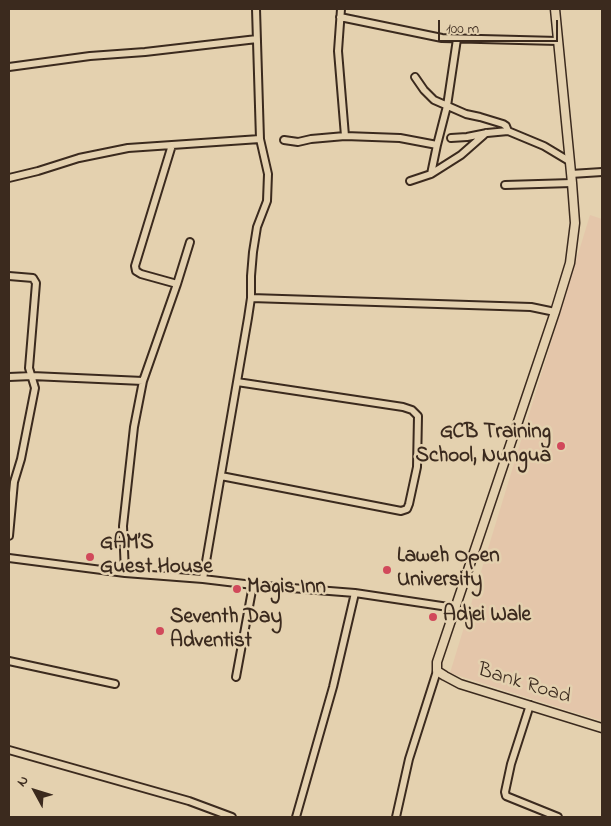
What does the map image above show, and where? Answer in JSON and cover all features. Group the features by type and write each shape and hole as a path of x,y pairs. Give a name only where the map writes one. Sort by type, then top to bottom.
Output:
{"street":[{"path":"203,578 251,298 252,260 257,227 267,201 268,174 260,139 256,9"},
{"path":"341,9 338,51 345,136"},
{"path":"396,817 409,759 437,670 437,662 570,263 575,223 555,9"},
{"path":"340,18 442,38 558,41"},
{"path":"9,67 90,56 145,52 257,39"},
{"path":"432,174 447,106 457,39"},
{"path":"414,77 434,100 466,114 503,124 508,131"},
{"path":"451,138 508,131 544,146 569,161"},
{"path":"410,181 432,174 461,155 486,133"},
{"path":"284,140 298,142 345,136 400,138 437,145"},
{"path":"9,178 78,158 128,148 260,139"},
{"path":"172,145 135,266 136,271 141,274 177,284"},
{"path":"571,174 602,172"},
{"path":"505,185 572,184"},
{"path":"125,573 123,526 134,427 143,381 190,242"},
{"path":"9,276 33,278 36,283 29,368 35,388 21,459 14,482 9,536"},
{"path":"251,298 531,307 555,312"},
{"path":"9,377 32,376 143,381"},
{"path":"221,476 401,511 407,508 409,504 417,467 418,416 412,410 404,407 237,382"},
{"path":"9,558 125,573 203,578 253,585 355,593 455,608"},
{"path":"236,676 253,585"},
{"path":"296,817 333,687 355,593"},
{"path":"9,661 116,684"},
{"name":"Bank Road","path":"437,670 460,684 602,728"},
{"path":"530,706 511,764 505,792 506,796 558,817"},
{"path":"9,750 188,800 232,817"}],"shaded area":[{"name":"GCB Training School, Nungua","path":"590,215 602,219 602,721 450,673"}],"place":[{"name":"GCB Training School, Nungua","path":"561,446"},
{"name":"GAM’S Guest House","path":"90,557"},
{"name":"Laweh Open University","path":"387,570"},
{"name":"Magis Inn","path":"237,589"},
{"name":"Adjei Wale","path":"433,617"},
{"name":"Seventh Day Adventist","path":"160,631"}]}
